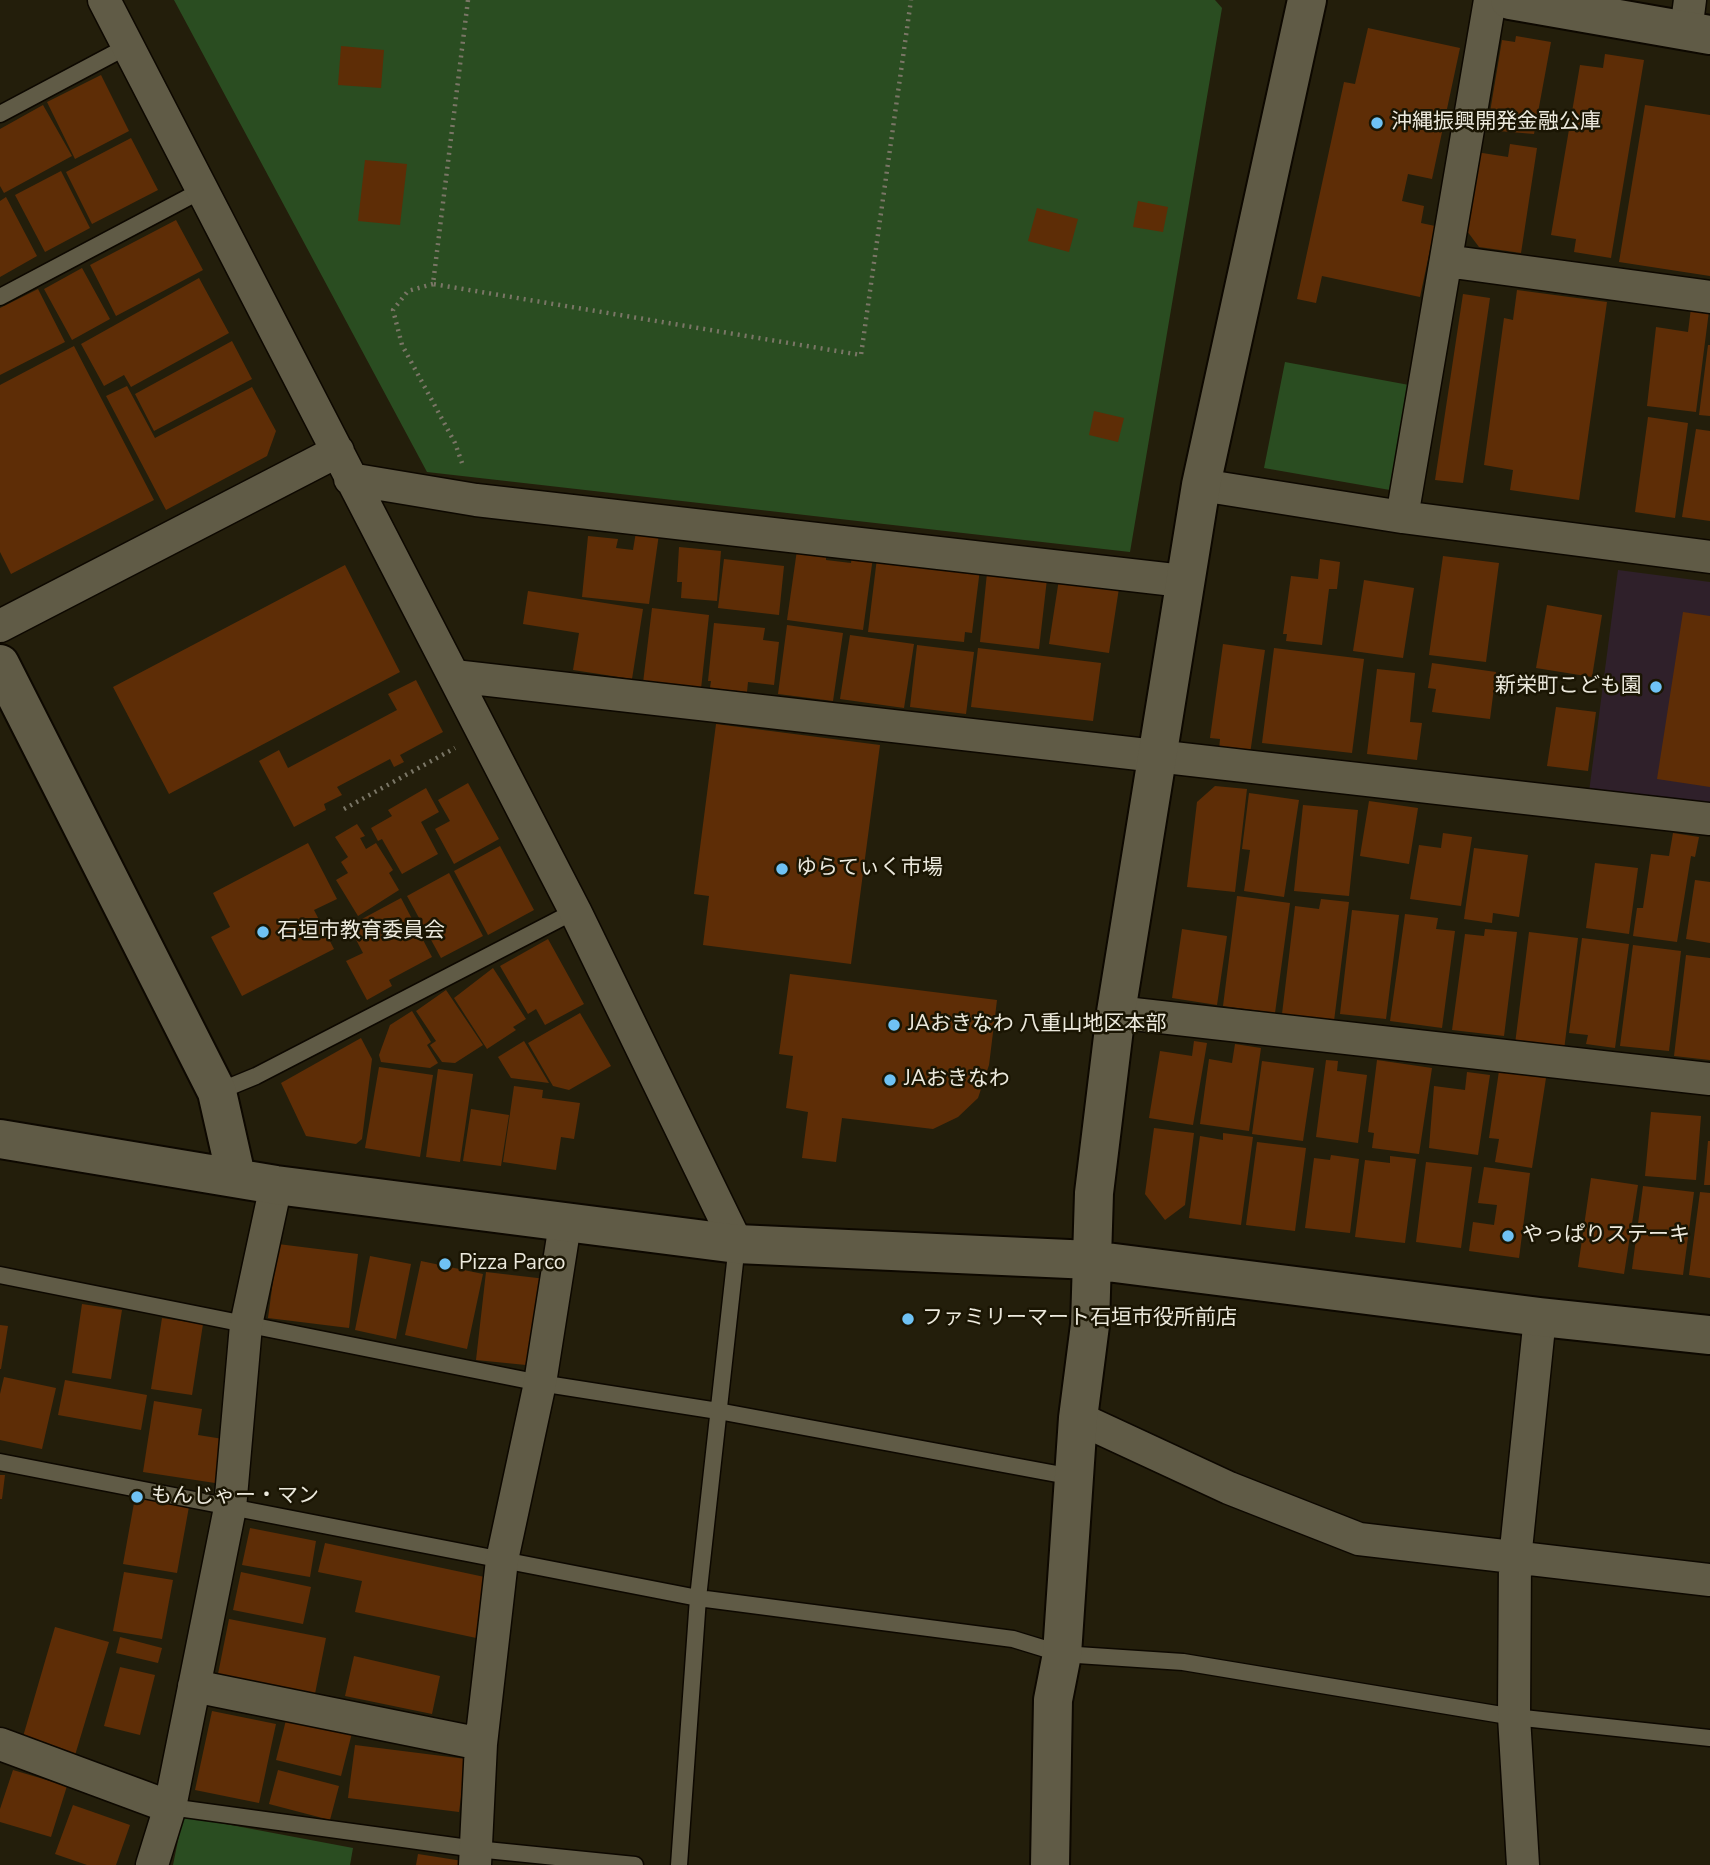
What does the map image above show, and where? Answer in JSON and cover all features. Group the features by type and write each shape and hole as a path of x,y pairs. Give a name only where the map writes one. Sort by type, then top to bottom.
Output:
{"street":[{"path":"104,0 575,911 737,1244"},
{"path":"1050,1865 1053,1700 1062,1654 1077,1418 1090,1325 1094,1193 1116,1012 1201,485 1307,0"},
{"path":"1402,517 1490,0"},
{"path":"1510,0 1695,22"},
{"path":"1446,261 1710,297"},
{"path":"0,626 344,465 475,500 1184,581"},
{"path":"1201,485 1402,517 1710,557"},
{"path":"0,664 217,1093 236,1175"},
{"path":"454,676 1710,819"},
{"path":"1116,1012 1710,1079"},
{"path":"0,1139 236,1175 276,1185 737,1244 1091,1260 1540,1317 1710,1335"},
{"path":"152,1865 170,1807 230,1508 246,1325 276,1185"},
{"path":"475,1857 481,1744 502,1560 540,1383 565,1224"},
{"path":"1523,1865 1514,1717 1515,1559 1540,1317"},
{"path":"1077,1418 1229,1489 1359,1539 1710,1580"},
{"path":"194,1686 481,1744"},
{"path":"0,1744 170,1807"}],"lane":[{"path":"0,114 128,46"},
{"path":"0,297 204,189"},
{"path":"217,1093 256,1076 575,911"},
{"path":"678,1865 698,1598 737,1244"},
{"path":"0,1275 540,1383 718,1410 1073,1477"},
{"path":"0,1462 698,1598 1013,1639 1062,1654 1183,1662 1514,1717 1710,1738"},
{"path":"170,1807 475,1857 635,1865"}],"path":[{"path":"433,284 468,0"},
{"path":"475,500 456,443 402,345 393,310 408,291 433,284 861,355 911,0"},
{"path":"344,809 484,733"}],"shaded area":[{"name":"新栄町こども園","path":"1618,570 1710,582 1710,807 1589,792"}],"green space":[{"path":"174,0 1215,0 1222,8 1130,552 427,472"},
{"path":"1285,362 1409,385 1390,490 1264,468"},
{"path":"183,1816 353,1848 350,1865 173,1865"}],"building":[{"path":"1368,28 1460,48 1432,179 1408,174 1402,201 1424,206 1421,223 1435,226 1420,297 1322,276 1316,303 1297,299 1344,82 1355,84"},
{"path":"1516,36 1551,42 1534,134 1487,130 1502,40 1515,42"},
{"path":"341,46 384,50 381,88 338,85"},
{"path":"1605,54 1644,60 1611,258 1574,252 1576,239 1551,235 1580,65 1603,68"},
{"path":"101,75 129,131 75,159 47,102"},
{"path":"43,105 72,156 4,193 0,186 0,129"},
{"path":"1645,105 1710,115 1710,276 1619,262"},
{"path":"131,138 158,190 92,224 66,172"},
{"path":"1510,144 1537,148 1521,253 1479,247 1464,227 1476,152 1508,157"},
{"path":"365,160 407,164 400,225 358,221"},
{"path":"61,171 90,228 45,252 15,195"},
{"path":"6,197 37,256 0,277 0,201"},
{"path":"1138,201 1168,207 1163,232 1133,227"},
{"path":"1037,208 1078,219 1069,252 1028,241"},
{"path":"176,220 203,270 116,316 90,265"},
{"path":"82,268 110,319 72,340 44,289"},
{"path":"199,278 229,333 131,387 124,375 104,386 81,344"},
{"path":"38,289 65,342 0,375 0,308"},
{"path":"1517,290 1607,302 1579,500 1510,490 1513,470 1484,465 1504,318 1513,320"},
{"path":"1463,294 1490,298 1463,483 1435,480"},
{"path":"1691,308 1709,311 1696,412 1647,406 1656,327 1688,332"},
{"path":"232,341 252,379 154,431 135,394"},
{"path":"1710,345 1710,416 1699,415"},
{"path":"74,346 154,500 11,574 0,552 0,385"},
{"path":"127,386 155,438 252,387 276,431 267,456 166,510 106,396"},
{"path":"1094,411 1124,418 1118,442 1089,435"},
{"path":"1648,417 1688,423 1675,518 1635,512"},
{"path":"1696,429 1710,431 1710,521 1682,517"},
{"path":"636,532 659,534 649,604 582,597 588,536 618,539 616,548 633,550"},
{"path":"679,547 721,551 717,601 681,598 682,582 677,582"},
{"path":"797,550 826,554 826,560 851,563 852,555 873,557 863,630 787,620"},
{"path":"1443,556 1499,563 1486,662 1429,655"},
{"path":"877,558 980,569 972,633 965,632 964,642 868,632"},
{"path":"724,559 784,566 779,615 718,608"},
{"path":"1320,559 1340,562 1337,589 1329,589 1322,645 1286,641 1287,634 1283,634 1291,576 1318,579"},
{"path":"345,565 400,672 169,794 113,687"},
{"path":"987,573 1047,579 1039,649 980,642"},
{"path":"1059,579 1119,588 1109,653 1049,644"},
{"path":"1364,580 1414,588 1403,658 1353,651"},
{"path":"528,591 643,609 632,679 573,670 579,633 523,624"},
{"path":"1547,605 1602,615 1592,677 1536,668"},
{"path":"652,608 709,615 701,689 643,683"},
{"path":"1683,612 1710,616 1710,787 1657,779"},
{"path":"714,623 765,628 763,640 779,642 774,685 748,682 747,692 710,688 711,681 708,681"},
{"path":"787,625 843,633 833,701 778,694"},
{"path":"850,635 914,644 904,708 840,699"},
{"path":"1223,644 1265,650 1250,754 1219,750 1220,739 1210,738"},
{"path":"917,645 974,652 966,714 910,707"},
{"path":"978,648 1101,663 1093,721 971,707"},
{"path":"1274,648 1364,659 1352,753 1262,743"},
{"path":"1432,663 1496,672 1490,719 1432,712 1436,689 1428,688"},
{"path":"1377,669 1415,673 1410,722 1422,723 1417,760 1367,754"},
{"path":"416,680 443,732 400,755 404,762 394,767 390,759 337,787 342,795 324,804 326,810 294,827 259,761 279,750 288,768 397,710 388,694"},
{"path":"1556,707 1596,712 1588,771 1547,766"},
{"path":"716,724 880,745 851,964 703,945 709,896 694,894"},
{"path":"468,783 499,839 454,864 435,829 450,821 438,800"},
{"path":"1215,786 1247,789 1235,892 1187,887 1197,802"},
{"path":"426,788 439,812 421,822 438,854 402,874 382,839 378,841 371,828 392,816 388,810"},
{"path":"1249,793 1299,800 1284,897 1244,891 1250,850 1242,849"},
{"path":"1369,801 1418,808 1409,864 1360,856"},
{"path":"1303,805 1358,810 1349,896 1294,891"},
{"path":"357,824 365,836 360,838 366,849 376,843 393,870 389,873 399,890 358,916 336,880 348,873 341,862 348,857 335,837"},
{"path":"1443,833 1472,837 1461,906 1410,899 1419,845 1441,848"},
{"path":"1673,833 1699,837 1695,857 1691,856 1677,942 1633,936 1637,908 1643,908 1651,854 1669,856"},
{"path":"308,843 337,899 314,910 334,949 242,996 211,937 230,927 213,893"},
{"path":"500,846 534,910 488,935 454,871"},
{"path":"1474,848 1528,855 1519,917 1493,913 1492,923 1464,919"},
{"path":"1595,863 1638,868 1629,934 1586,928"},
{"path":"449,873 483,936 441,958 407,896"},
{"path":"1695,880 1710,882 1710,943 1686,939"},
{"path":"1237,896 1290,903 1275,1013 1223,1006"},
{"path":"401,898 432,957 389,980 392,986 367,1000 346,961 363,953 349,926"},
{"path":"1321,899 1349,902 1334,1021 1282,1014 1295,906 1319,909"},
{"path":"1352,910 1399,915 1386,1019 1340,1014"},
{"path":"1405,914 1438,918 1436,929 1455,931 1442,1028 1390,1021"},
{"path":"1182,929 1227,936 1217,1005 1172,998"},
{"path":"1485,929 1517,932 1504,1036 1452,1030 1465,934 1484,936"},
{"path":"1529,932 1578,938 1564,1050 1515,1044"},
{"path":"1582,938 1629,944 1615,1048 1586,1044 1588,1035 1569,1033"},
{"path":"548,939 584,1004 545,1025 536,1009 528,1014 500,966"},
{"path":"1633,945 1681,951 1669,1051 1620,1046"},
{"path":"1686,955 1710,958 1710,1060 1674,1056"},
{"path":"493,968 526,1019 513,1027 516,1030 487,1049 454,998"},
{"path":"790,974 997,1000 989,1065 978,1098 958,1117 933,1129 842,1118 836,1162 802,1158 808,1112 786,1108 793,1056 779,1054"},
{"path":"446,990 483,1045 455,1063 442,1062 430,1045 436,1041 416,1011"},
{"path":"412,1011 431,1042 427,1045 438,1063 430,1068 381,1062 379,1055 390,1025"},
{"path":"580,1013 611,1066 569,1090 553,1086 528,1043"},
{"path":"361,1038 372,1059 362,1139 356,1144 306,1136 281,1083"},
{"path":"524,1041 549,1083 511,1078 498,1057"},
{"path":"1194,1041 1207,1043 1193,1125 1149,1118 1160,1051 1192,1056"},
{"path":"1235,1044 1261,1048 1249,1131 1200,1124 1209,1059 1232,1063"},
{"path":"1326,1060 1338,1061 1337,1071 1367,1075 1358,1143 1316,1137"},
{"path":"1377,1060 1432,1068 1419,1154 1372,1148 1374,1133 1368,1132"},
{"path":"1262,1061 1314,1068 1303,1141 1252,1134"},
{"path":"379,1067 433,1075 420,1157 365,1148"},
{"path":"438,1069 473,1074 460,1162 426,1157"},
{"path":"1499,1071 1546,1078 1532,1168 1495,1162 1499,1139 1489,1138"},
{"path":"1467,1072 1490,1075 1478,1155 1429,1148 1434,1086 1465,1090"},
{"path":"514,1086 543,1090 542,1098 580,1103 574,1139 561,1137 556,1170 503,1162"},
{"path":"471,1109 509,1115 501,1166 463,1161"},
{"path":"1651,1112 1701,1116 1696,1180 1645,1176"},
{"path":"1154,1128 1194,1133 1185,1205 1165,1220 1145,1194"},
{"path":"1223,1133 1253,1137 1241,1225 1189,1218 1200,1136 1223,1140"},
{"path":"1708,1141 1710,1185 1704,1185"},
{"path":"1257,1142 1306,1148 1295,1231 1246,1225"},
{"path":"1331,1155 1359,1159 1350,1233 1305,1228 1314,1158 1330,1160"},
{"path":"1390,1156 1416,1159 1405,1243 1355,1237 1365,1160 1390,1163"},
{"path":"1426,1162 1472,1167 1461,1248 1416,1242"},
{"path":"1484,1167 1530,1173 1519,1258 1469,1251 1473,1222 1494,1225 1497,1205 1478,1203"},
{"path":"1591,1178 1638,1185 1624,1274 1578,1267"},
{"path":"1643,1186 1694,1192 1683,1275 1632,1269"},
{"path":"1700,1192 1710,1193 1710,1278 1689,1275"},
{"path":"278,1244 358,1254 349,1328 268,1318"},
{"path":"370,1256 411,1264 396,1339 355,1330"},
{"path":"421,1261 483,1274 467,1349 405,1335"},
{"path":"486,1272 546,1279 536,1366 476,1360"},
{"path":"82,1304 122,1310 111,1379 72,1373"},
{"path":"162,1318 203,1324 192,1395 151,1389"},
{"path":"0,1325 8,1326 1,1369 0,1369"},
{"path":"4,1377 56,1388 42,1449 0,1440 0,1394"},
{"path":"65,1380 147,1395 141,1430 58,1415"},
{"path":"154,1401 202,1409 198,1435 223,1439 215,1483 143,1472"},
{"path":"0,1475 5,1475 2,1499 0,1499"},
{"path":"136,1492 190,1501 177,1573 123,1564"},
{"path":"250,1528 316,1541 310,1577 242,1565"},
{"path":"325,1543 494,1579 481,1639 355,1612 362,1581 318,1572"},
{"path":"124,1572 173,1580 162,1639 113,1631"},
{"path":"241,1572 311,1587 303,1624 233,1610"},
{"path":"229,1619 326,1638 314,1699 217,1679"},
{"path":"55,1627 109,1642 73,1762 20,1747"},
{"path":"120,1637 162,1648 158,1663 116,1653"},
{"path":"354,1656 440,1676 432,1714 345,1696"},
{"path":"120,1667 155,1675 140,1735 104,1726"},
{"path":"212,1711 276,1724 259,1803 195,1790"},
{"path":"287,1716 352,1733 341,1776 276,1760"},
{"path":"355,1745 466,1759 459,1812 348,1798"},
{"path":"13,1770 67,1786 51,1837 0,1822 0,1809"},
{"path":"278,1770 339,1786 330,1820 269,1804"},
{"path":"73,1805 130,1825 116,1865 87,1865 55,1854"},
{"path":"418,1854 469,1862 469,1865 416,1865"}],"place":[{"name":"沖縄振興開発金融公庫","path":"1377,123"},
{"name":"新栄町こども園","path":"1656,687"},
{"name":"ゆらてぃく市場","path":"782,869"},
{"name":"石垣市教育委員会","path":"263,932"},
{"name":"JAおきなわ 八重山地区本部","path":"894,1025"},
{"name":"JAおきなわ","path":"890,1080"},
{"name":"やっぱりステーキ","path":"1508,1236"},
{"name":"Pizza Parco","path":"445,1264"},
{"name":"ファミリーマート石垣市役所前店","path":"908,1319"},
{"name":"もんじゃー・マン","path":"137,1497"}]}
